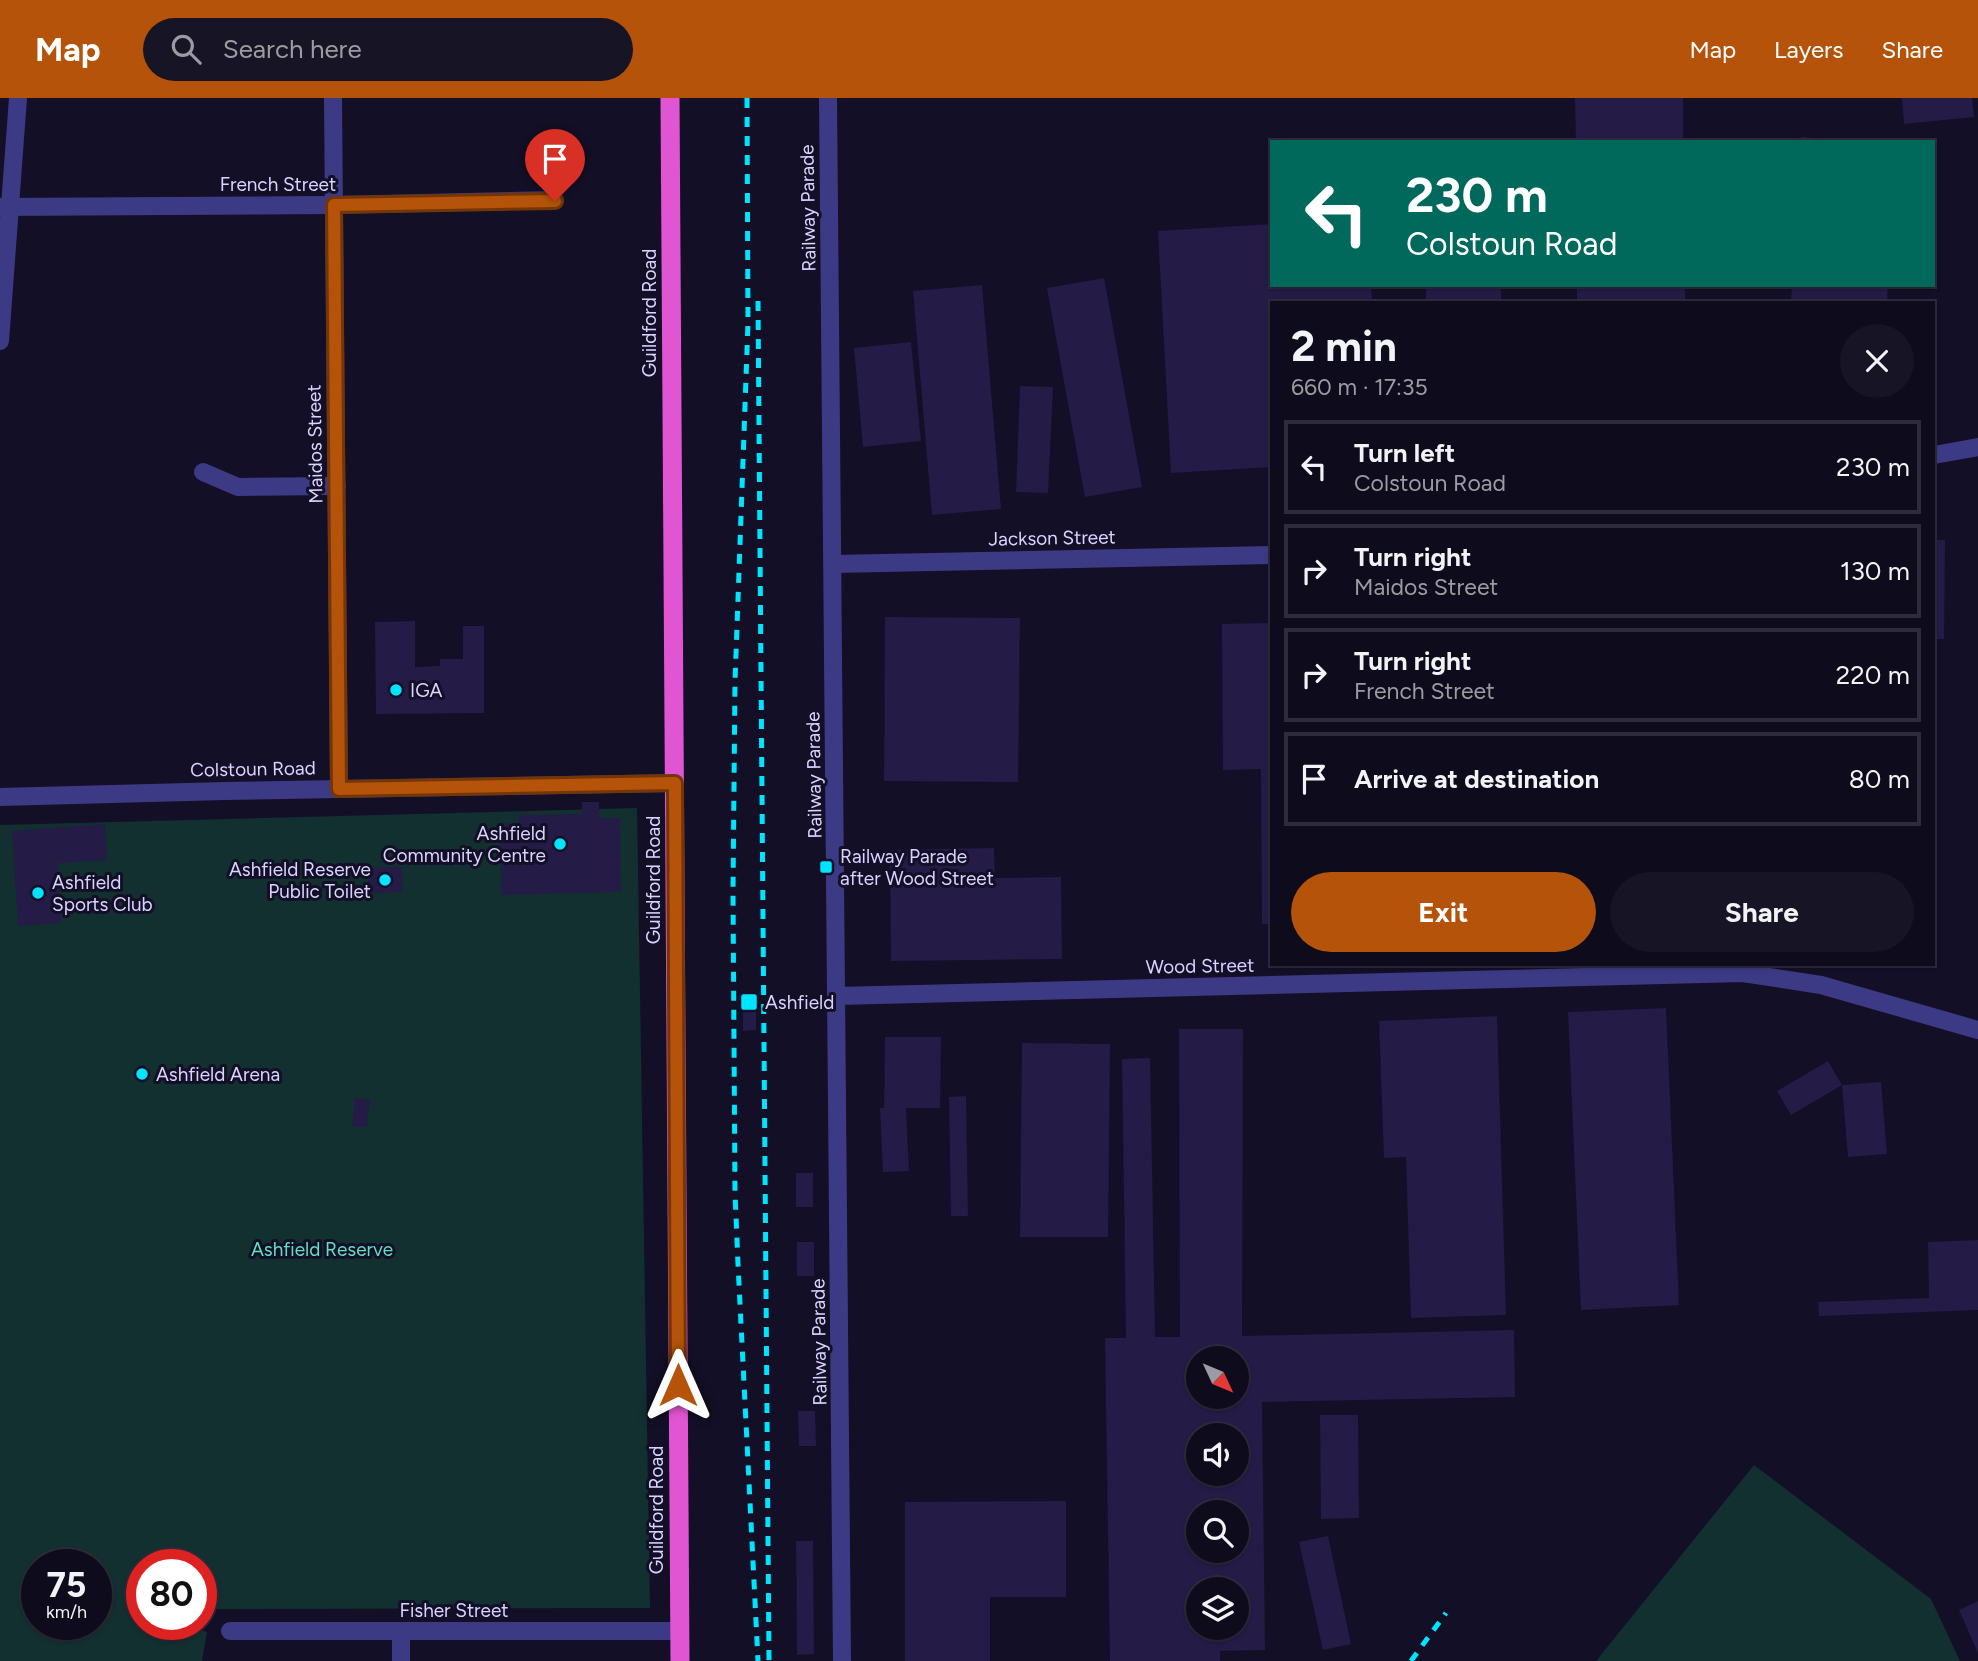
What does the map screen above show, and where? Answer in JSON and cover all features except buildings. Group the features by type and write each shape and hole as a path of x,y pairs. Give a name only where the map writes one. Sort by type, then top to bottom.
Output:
{"highway":[{"name":"Guildford Road","path":"670,98 680,1661"}],"street":[{"path":"0,341 5,207 18,98"},
{"name":"Maidos Street","path":"333,98 339,789"},
{"name":"Railway Parade","path":"828,98 842,1661"},
{"name":"French Street","path":"5,207 555,201"},
{"path":"1935,455 1978,447"},
{"path":"203,472 238,487 337,486"},
{"name":"Jackson Street","path":"833,564 1270,555"},
{"name":"Colstoun Road","path":"0,797 675,783"},
{"name":"Wood Street","path":"836,996 1743,973 1821,985 1978,1030"},
{"name":"Fisher Street","path":"230,1631 679,1632"},
{"path":"401,1631 401,1661"}],"green space":[{"name":"Ashfield Reserve","path":"637,808 650,1608 217,1609 217,1549 126,1549 126,1640 206,1640 202,1661 0,1661 0,825"},
{"path":"1754,1465 1931,1599 1960,1661 1596,1661"}],"railway":[{"path":"747,98 748,323 735,682 735,1193 758,1661"},
{"path":"758,301 769,1661"},
{"path":"1411,1661 1446,1613"}],"place":[{"name":"IGA","path":"396,690"},
{"name":"Ashfield Community Centre","path":"560,844"},
{"name":"Railway Parade after Wood Street","path":"826,867"},
{"name":"Ashfield Reserve Public Toilet","path":"385,880"},
{"name":"Ashfield Sports Club","path":"38,893"},
{"name":"Ashfield","path":"749,1002"},
{"name":"Ashfield Arena","path":"142,1074"}],"route":[{"path":"555,201 334,205 339,789 675,783 678,1385"}]}
